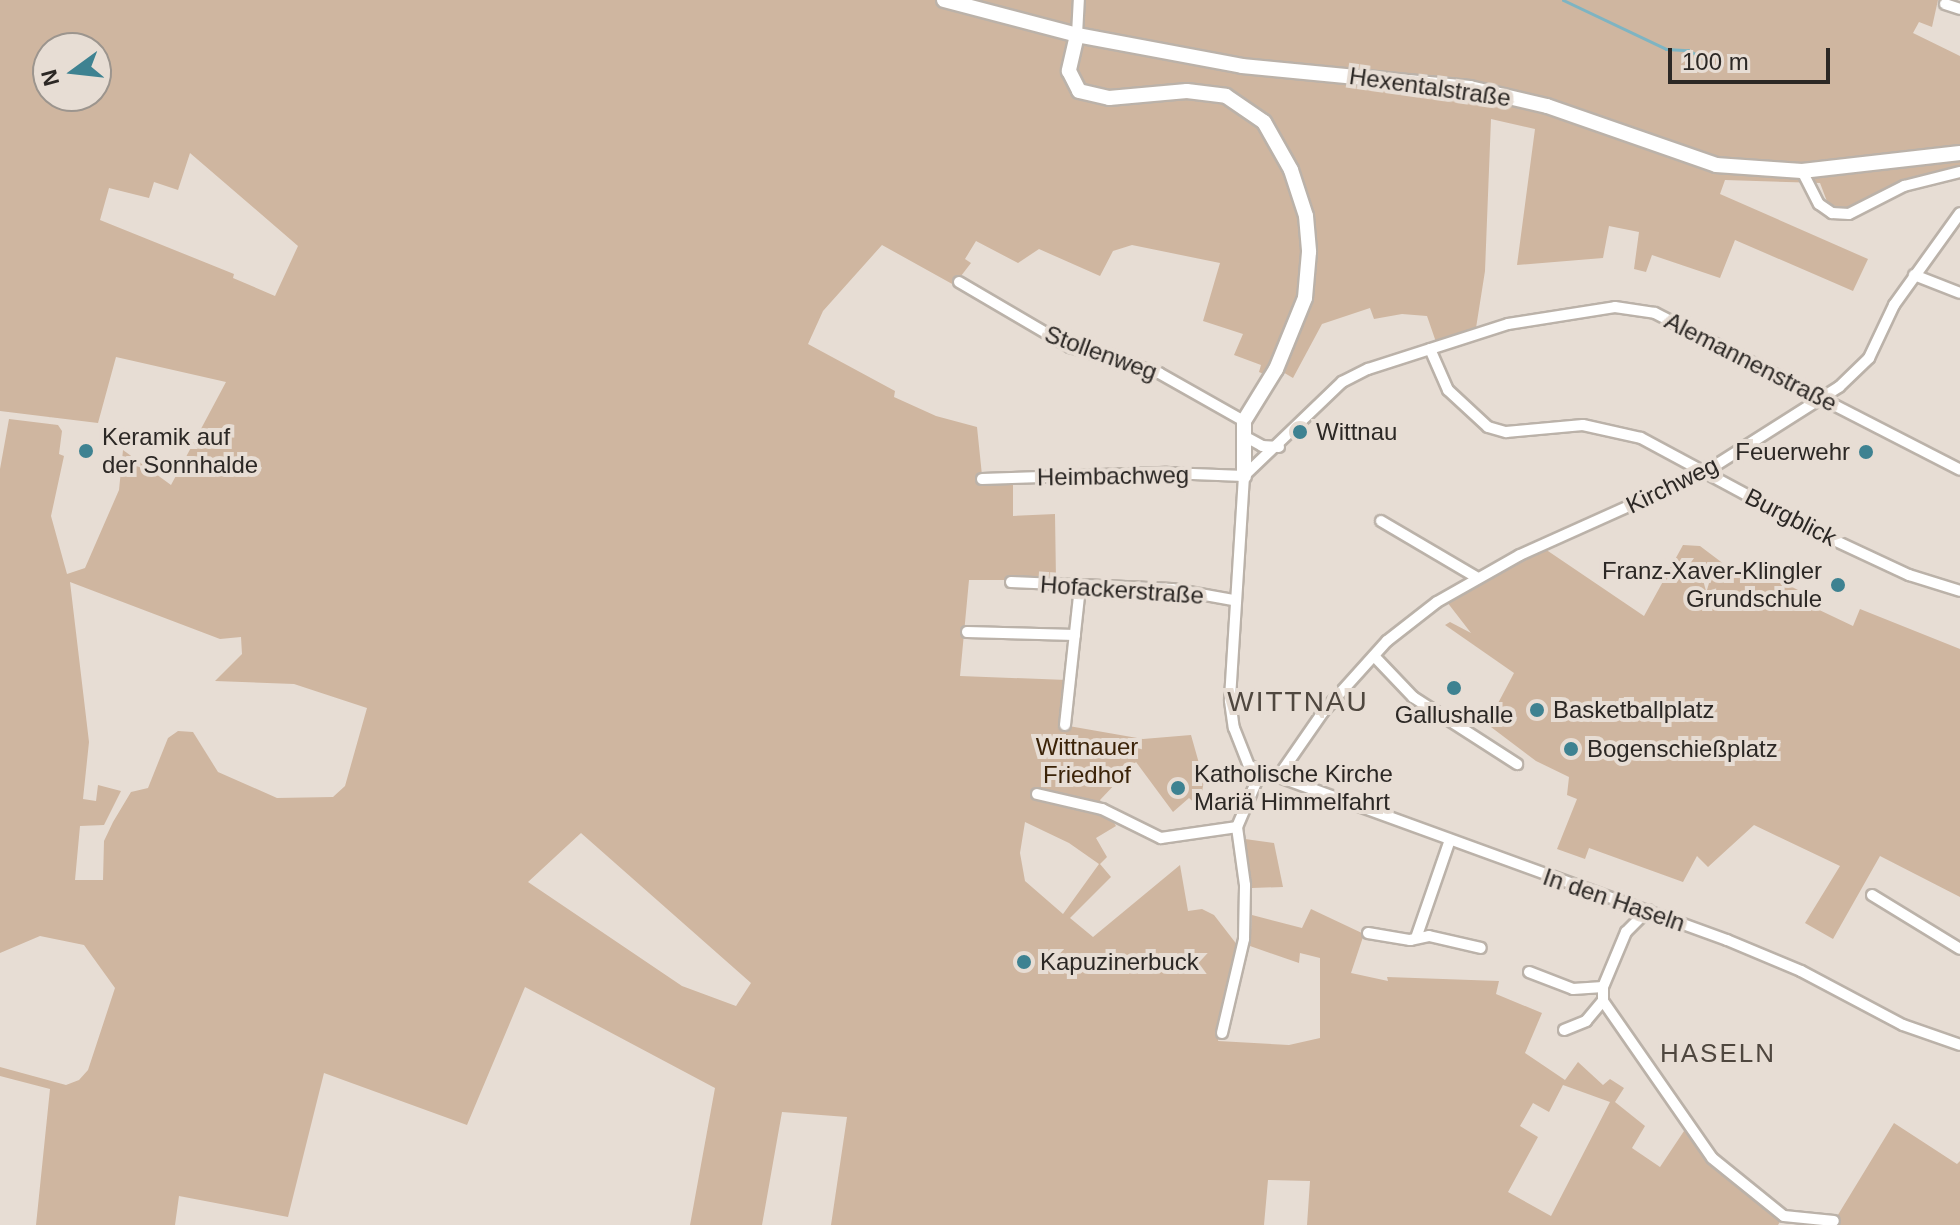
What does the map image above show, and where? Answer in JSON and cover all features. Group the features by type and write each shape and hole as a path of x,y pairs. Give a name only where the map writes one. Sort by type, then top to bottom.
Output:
{"main road":[{"name":"Hexentalstraße","path":"944,0 1077,35 1242,66 1470,88 1547,106 1716,165 1802,171 1960,153"},
{"path":"1077,35 1069,71 1079,91 1109,98 1187,91 1226,96 1264,122 1291,170 1302,198 1309,252 1305,298 1276,369 1244,421 1244,476"}],"street":[{"path":"1077,35 1079,0"},
{"path":"1945,4 1960,9"},
{"path":"1802,171 1819,204 1832,213 1849,214 1904,186 1960,172"},
{"name":"Kirchweg","path":"1278,777 1323,712 1395,634 1476,577 1705,472 1821,398 1869,358 1880,330 1914,275 1960,213"},
{"path":"1914,275 1960,293"},
{"name":"Stollenweg","path":"959,282 1070,347 1159,373 1244,421"},
{"name":"Alemannenstraße","path":"1244,476 1279,447 1342,382 1508,324 1615,307 1655,313 1960,470"},
{"name":"Burgblick","path":"1430,349 1448,390 1488,427 1506,432 1556,426 1612,430 1641,438 1806,527 1909,575 1960,591"},
{"path":"1246,437 1279,447"},
{"name":"Heimbachweg","path":"982,479 1167,473 1244,476"},
{"path":"1222,1033 1244,939 1245,885 1237,827 1260,773 1242,754 1234,728 1233,600 1244,476"},
{"path":"1381,521 1476,577"},
{"name":"Hofackerstraße","path":"1011,582 1080,588 1172,589 1233,600"},
{"path":"1065,725 1080,588"},
{"path":"967,632 1075,635"},
{"path":"1374,656 1413,697 1517,764"},
{"name":"In den Haseln","path":"1260,773 1648,910 1801,971 1903,1025 1960,1045"},
{"path":"1037,794 1102,809 1161,838 1237,827"},
{"path":"1416,938 1450,840"},
{"path":"1872,895 1960,949"},
{"path":"1648,910 1626,932 1603,987 1603,1001 1712,1158 1784,1216 1834,1221"},
{"path":"1368,933 1481,948"},
{"path":"1529,972 1573,989 1603,987"},
{"path":"1564,1030 1586,1021 1603,1001"}],"green space":[{"name":"Wittnauer Friedhof","path":"0,0 1938,0 1932,27 1919,22 1913,33 1960,56 1960,166 1913,177 1847,209 1828,204 1820,183 1725,180 1720,194 1868,259 1853,291 1735,240 1720,278 1652,255 1646,272 1634,269 1639,232 1609,226 1603,258 1517,265 1535,129 1491,119 1485,271 1476,328 1436,342 1427,316 1402,314 1374,319 1370,308 1322,324 1293,378 1271,365 1266,375 1259,372 1261,365 1234,355 1243,334 1203,321 1220,263 1132,245 1113,251 1100,276 1039,249 1018,263 976,241 965,259 971,263 954,285 882,245 823,311 808,344 895,391 894,397 936,416 977,427 983,485 1013,482 1013,516 1055,514 1056,580 969,580 960,676 1067,680 1063,725 1143,739 1191,735 1204,781 1199,807 1189,798 1173,812 1136,762 1100,800 1116,826 1096,838 1107,857 1100,864 1111,877 1070,918 1093,937 1180,865 1188,911 1202,909 1214,915 1238,946 1218,1041 1289,1045 1320,1038 1320,958 1300,953 1299,963 1250,946 1252,915 1302,928 1311,909 1364,934 1351,973 1388,981 1387,977 1499,981 1496,994 1542,1013 1525,1053 1565,1080 1578,1062 1603,1085 1610,1079 1624,1088 1615,1102 1645,1126 1632,1148 1660,1167 1686,1128 1712,1166 1783,1216 1778,1225 1307,1225 1310,1181 1268,1180 1264,1225 831,1225 847,1117 782,1112 762,1225 690,1225 715,1088 525,987 467,1125 324,1073 288,1217 179,1196 175,1225 36,1225 50,1089 0,1076 0,1067 66,1085 79,1080 88,1070 115,988 84,945 40,936 0,953 0,469 9,419 58,425 62,431 59,454 64,456 51,516 67,574 85,568 119,490 123,450 171,485 226,382 116,357 98,423 0,411","holes":["190,153 298,246 275,296 233,278 234,274 100,220 109,188 149,198 154,182 178,190","70,582 220,639 241,637 242,654 215,681 294,684 367,708 345,786 333,797 277,798 218,772 193,732 178,731 168,738 148,788 131,792 113,822 104,841 103,880 75,880 80,826 104,825 121,791 98,785 96,801 83,799 89,742","1025,822 1069,843 1099,864 1063,914 1025,881 1020,853","581,833 751,983 736,1006 682,986 528,882","1563,1085 1610,1102 1551,1216 1508,1192 1538,1137 1520,1126 1533,1103 1549,1112"]},
{"path":"1683,545 1700,546 1749,583 1761,582 1766,574 1816,599 1813,607 1853,626 1860,609 1960,649 1960,897 1880,856 1833,939 1805,923 1840,866 1754,825 1708,867 1697,856 1683,882 1589,848 1585,859 1557,849 1577,799 1567,795 1569,777 1536,761 1487,724 1514,673 1445,625 1450,622 1471,633 1447,602 1545,549 1644,616"},
{"path":"1245,839 1274,843 1283,887 1252,888"},
{"path":"1894,1123 1957,1164 1960,1161 1960,1225 1814,1225 1833,1223"}],"waterway":[{"path":"1563,0 1666,49 1688,50 1704,59"}],"place":[{"name":"Wittnau","path":"1300,432"},
{"name":"Keramik auf der Sonnhalde","path":"86,451"},
{"name":"Feuerwehr","path":"1866,452"},
{"name":"Franz-Xaver-Klingler Grundschule","path":"1838,585"},
{"name":"Gallushalle","path":"1454,688"},
{"name":"Basketballplatz","path":"1537,710"},
{"name":"Bogenschießplatz","path":"1571,749"},
{"name":"Katholische Kirche Mariä Himmelfahrt","path":"1178,788"},
{"name":"Kapuzinerbuck","path":"1024,962"}],"district":[{"name":"WITTNAU","path":"1298,702"},
{"name":"HASELN","path":"1718,1054"}]}
